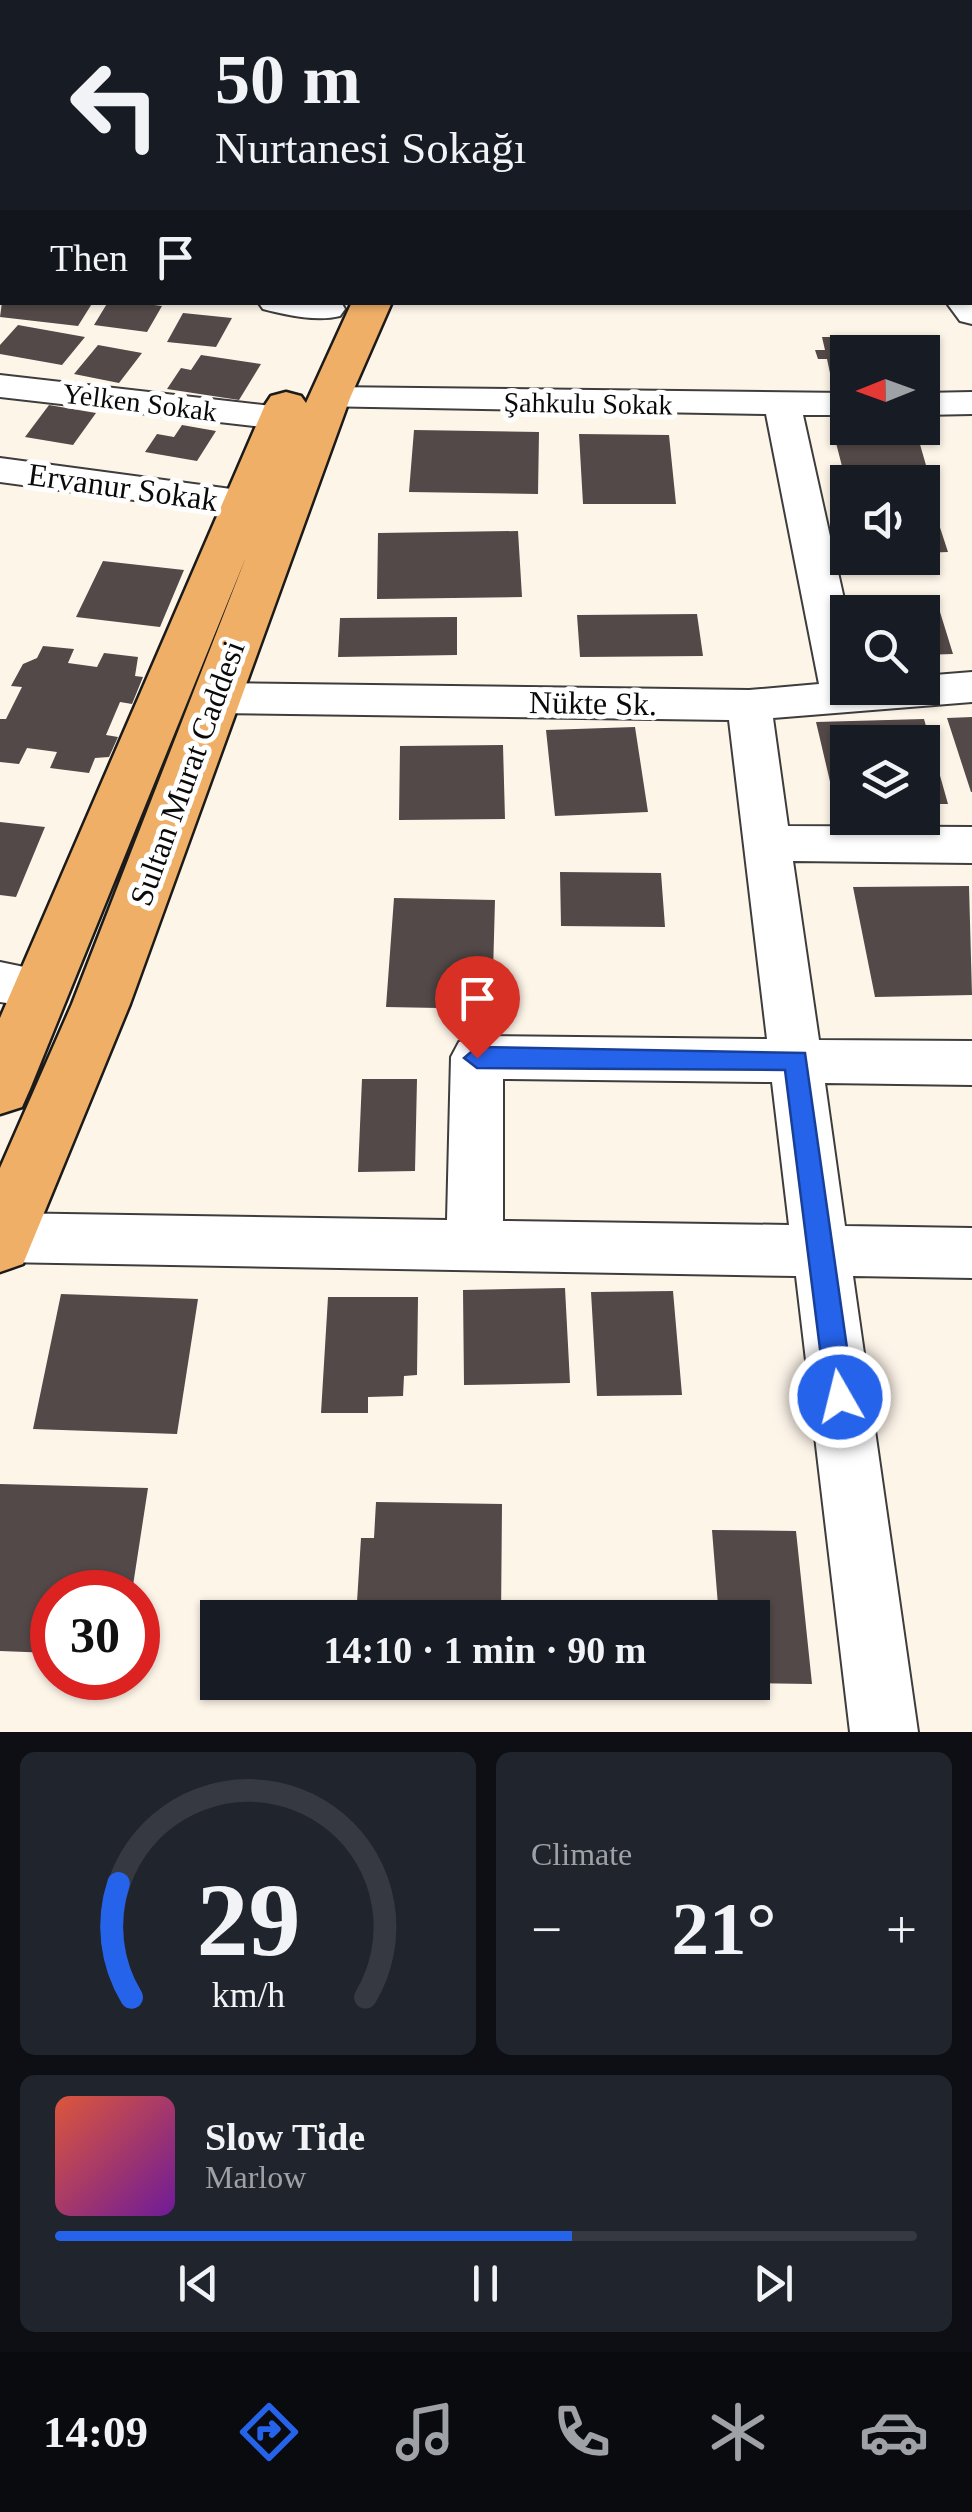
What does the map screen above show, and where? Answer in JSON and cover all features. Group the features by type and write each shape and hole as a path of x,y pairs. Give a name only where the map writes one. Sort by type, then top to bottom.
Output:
{"main road":[{"name":"Sultan Murat Caddesi","path":"1,1241 101,1004 328,398 371,305"},
{"name":"Sultan Murat Caddesi","path":"0,1090 23,986 246,503 330,306"}],"street":[{"name":"Yelken Sokak","path":"0,386 281,418"},
{"name":"Şahkulu Sokak","path":"328,398 830,404"},
{"path":"940,404 972,403"},
{"path":"783,405 830,634"},
{"name":"Ervanur Sokak","path":"0,470 246,503"},
{"name":"Nükte Sk.","path":"940,689 972,687"},
{"name":"Nükte Sk.","path":"214,698 749,705 830,698"},
{"path":"749,705 884,1732"},
{"path":"767,843 972,845"},
{"path":"475,1247 477,1058 972,1063"},
{"path":"1,1241 820,1248 972,1253"}],"building":[{"path":"2,305 91,305 78,326 0,317"},
{"path":"106,305 162,306 147,332 94,325"},
{"path":"183,313 232,318 216,347 167,342"},
{"path":"18,325 85,337 62,365 0,354 0,345"},
{"path":"822,337 830,337 830,373 827,359 818,359 815,350 825,350"},
{"path":"98,345 142,353 119,383 74,374"},
{"path":"201,355 261,364 239,400 167,389 181,368 191,370"},
{"path":"49,405 96,413 73,445 25,437"},
{"path":"182,425 216,431 197,461 145,452 157,434 174,437"},
{"path":"414,430 539,432 538,494 409,492"},
{"path":"579,434 669,435 676,504 583,504"},
{"path":"837,445 920,445 926,465 842,465"},
{"path":"940,528 948,552 940,552"},
{"path":"518,531 522,597 377,599 378,533"},
{"path":"103,561 184,570 160,627 76,617"},
{"path":"940,612 953,654 940,654"},
{"path":"697,614 703,656 580,657 577,615"},
{"path":"457,617 457,655 338,657 340,618"},
{"path":"43,646 74,649 68,663 97,667 104,653 138,657 135,676 143,677 132,704 120,702 106,735 118,737 109,757 95,758 89,773 50,768 57,752 27,748 19,764 0,762 0,719 6,719 22,687 11,686 23,664 37,658"},
{"path":"972,717 972,792 971,792 947,718"},
{"path":"924,719 926,725 830,725 830,782 816,722"},
{"path":"635,727 648,812 555,816 546,730"},
{"path":"503,745 505,819 399,820 400,746"},
{"path":"940,776 948,804 940,804"},
{"path":"0,822 45,827 16,897 0,895"},
{"path":"560,872 661,873 665,927 561,926"},
{"path":"969,886 972,995 875,997 853,887"},
{"path":"394,898 495,900 492,1009 386,1007"},
{"path":"362,1079 417,1079 415,1171 358,1172"},
{"path":"565,1288 570,1383 464,1385 463,1290"},
{"path":"673,1291 682,1395 597,1396 591,1292"},
{"path":"61,1294 198,1299 177,1434 33,1429"},
{"path":"328,1297 418,1297 417,1375 404,1376 403,1396 368,1397 368,1413 321,1413"},
{"path":"0,1484 148,1488 135,1570 30,1570 30,1652 0,1651"},
{"path":"376,1502 502,1504 501,1600 357,1600 361,1538 374,1538"},
{"path":"712,1530 796,1531 812,1684 770,1683 770,1600 718,1600"}],"route":[{"path":"477,1058 796,1060 840,1397"}]}
